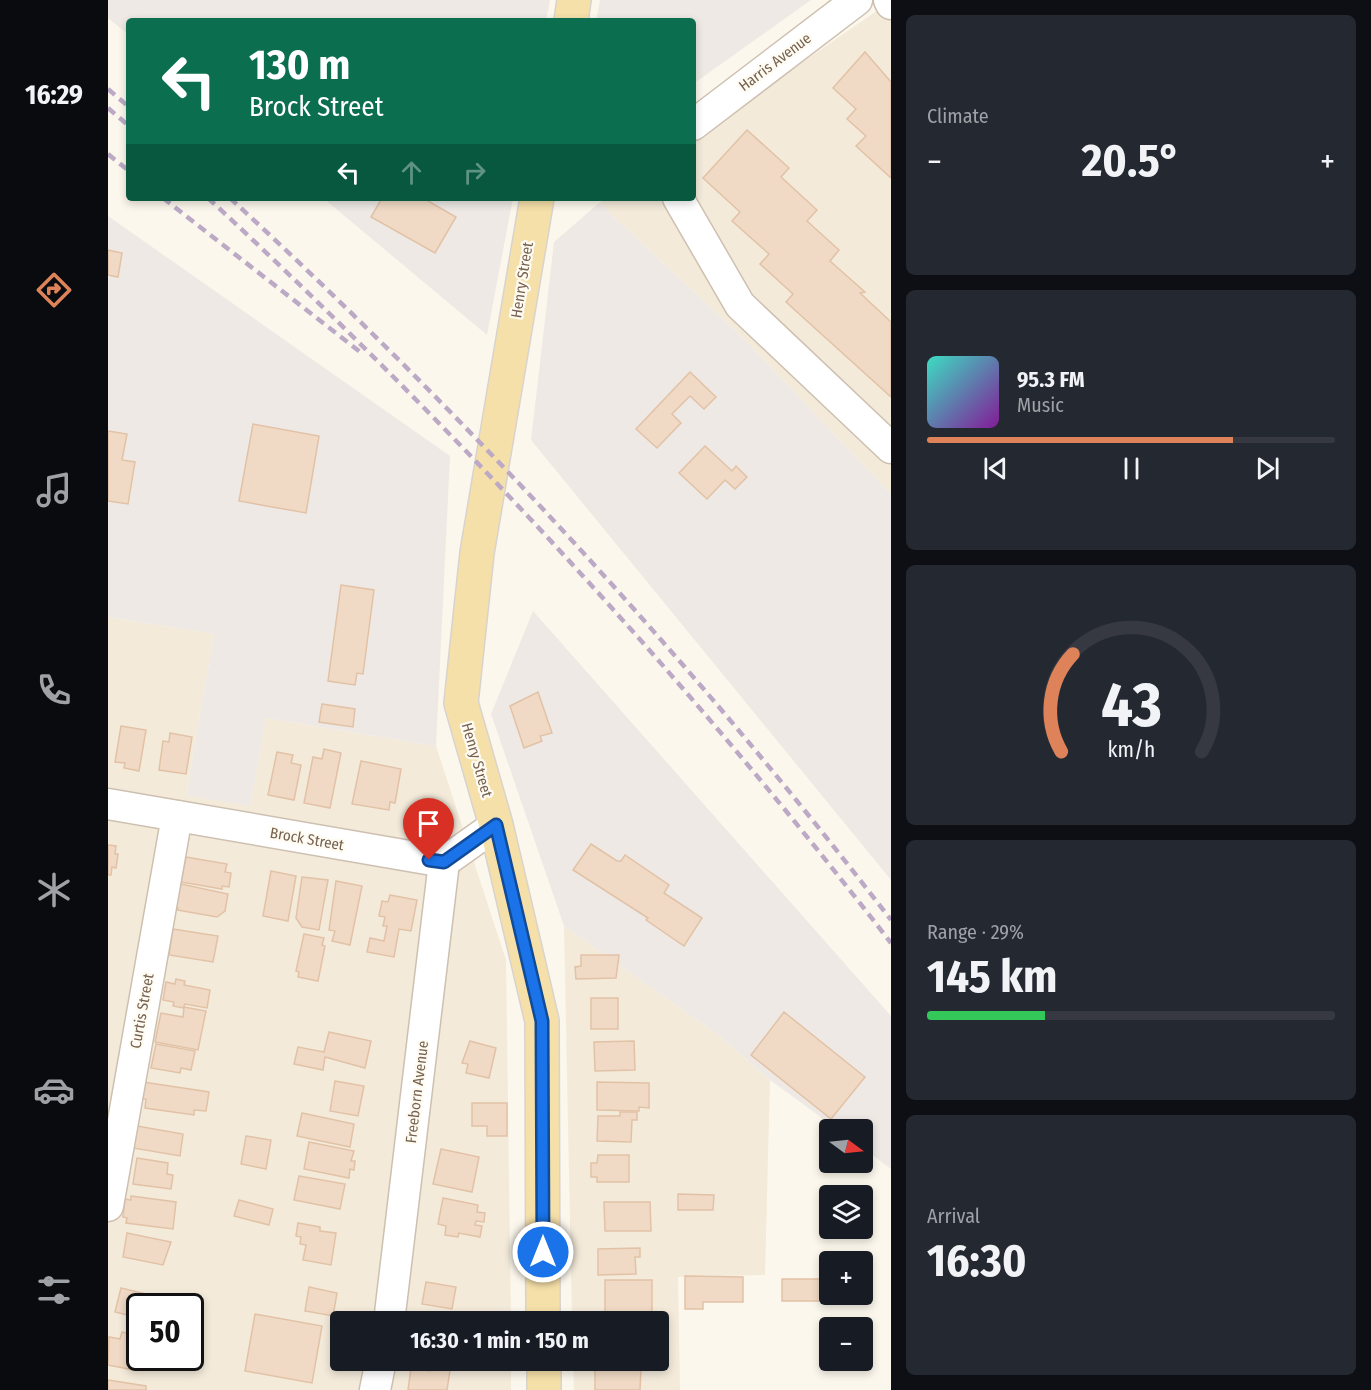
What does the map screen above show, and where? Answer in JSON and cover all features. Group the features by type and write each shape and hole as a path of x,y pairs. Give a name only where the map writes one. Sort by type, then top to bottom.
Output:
{"main road":[{"path":"571,18 574,0"},
{"name":"Henry Street","path":"536,201 477,553 461,703 496,825 542,1021 543,1311"},
{"path":"544,1371 544,1390"}],"street":[{"name":"Harris Avenue","path":"696,123 857,0"},
{"path":"680,201 740,305 891,448"},
{"name":"Brock Street","path":"108,804 444,862"},
{"name":"Curtis Street","path":"108,1206 177,816"},
{"path":"444,862 496,825"},
{"name":"Freeborn Avenue","path":"390,1311 444,862"},
{"path":"375,1390 379,1371"}],"shaded area":[{"path":"108,0 550,0 547,18 126,18 126,33 108,18"},
{"path":"600,0 811,0 696,82 696,18 597,18"},
{"path":"891,1 891,494 742,337 599,203 602,201 696,201 696,136"},
{"path":"327,201 512,201 487,335"},
{"path":"599,203 742,337 891,494 891,880 531,440 554,242"},
{"path":"108,216 450,456 436,746 266,718 250,806 186,795 214,634 108,617"},
{"path":"533,611 891,1016 891,1169 873,1156 873,1119 823,1119 770,1080 721,1037 564,926 491,714"},
{"path":"108,617 214,634 186,794 250,806 266,718 436,746 506,960 511,1311 330,1311 330,1371 511,1371 511,1390 108,1390"},
{"path":"564,926 721,1037 770,1080 765,1275 678,1277 680,1390 574,1390 573,1371 669,1371 669,1311 572,1311"}],"building":[{"path":"865,52 891,82 891,178 856,146 866,136 847,119 856,109 833,88"},
{"path":"747,130 789,168 781,177 817,210 807,221 839,250 830,261 865,292 860,293 891,322 891,397 786,302 793,294 760,264 769,254 732,221 740,212 703,178"},
{"path":"380,201 428,201 456,217 435,253 371,217"},
{"path":"108,250 122,253 118,277 108,275"},
{"path":"690,372 716,397 704,409 690,396 672,414 681,423 657,448 636,429"},
{"path":"253,424 319,436 306,513 239,501"},
{"path":"108,431 127,434 122,460 135,462 128,504 108,501"},
{"path":"705,446 732,471 736,466 747,477 735,489 725,480 707,499 679,473"},
{"path":"341,585 374,590 363,674 357,673 355,685 328,681"},
{"path":"538,692 552,733 540,736 542,741 524,748 510,706"},
{"path":"322,704 355,709 353,727 319,722"},
{"path":"121,726 146,730 139,771 124,768 125,763 115,762"},
{"path":"170,733 192,737 186,774 159,770 163,741 169,742"},
{"path":"324,749 341,753 330,808 304,803 313,757 322,759"},
{"path":"277,752 293,755 291,763 301,765 294,800 268,795"},
{"path":"361,761 401,769 395,803 390,802 389,810 352,804"},
{"path":"591,844 617,861 621,861 625,855 669,885 664,893 702,918 684,946 646,920 648,918 573,870"},
{"path":"108,845 116,846 115,854 118,854 116,868 112,867 111,875 108,875"},
{"path":"186,857 227,864 225,872 231,873 229,887 222,886 222,889 181,882"},
{"path":"271,871 296,876 288,921 263,916"},
{"path":"302,877 328,880 319,930 302,927 296,918"},
{"path":"336,881 362,886 350,945 332,941 335,931 329,930"},
{"path":"181,884 228,894 225,911 217,917 177,910 178,908 172,907 175,887 180,888"},
{"path":"390,895 417,900 411,931 399,929 394,957 367,952 370,938 384,941 387,926 383,926 385,917 379,916 382,901 388,902"},
{"path":"173,929 218,936 213,962 169,955"},
{"path":"304,934 324,938 322,945 325,946 318,981 298,977 299,972 296,971"},
{"path":"581,955 619,955 616,978 576,979 575,967 581,966"},
{"path":"176,979 185,981 184,985 210,990 207,1008 185,1004 183,1008 173,1006 174,1002 163,1000 166,982 175,984"},
{"path":"591,998 618,998 618,1029 591,1029"},
{"path":"184,1007 206,1011 198,1050 155,1042 161,1013 183,1017"},
{"path":"784,1012 865,1077 831,1119 751,1055"},
{"path":"329,1032 371,1041 365,1068 325,1057 323,1070 294,1064 298,1047 324,1052"},
{"path":"470,1041 496,1048 489,1078 466,1073 468,1064 462,1063"},
{"path":"634,1041 635,1070 595,1071 594,1042"},
{"path":"156,1044 195,1051 191,1070 181,1068 180,1073 151,1068"},
{"path":"335,1081 364,1086 358,1116 330,1111"},
{"path":"143,1082 209,1092 206,1111 194,1110 194,1115 145,1108 146,1099 140,1098"},
{"path":"597,1082 649,1083 649,1108 639,1107 639,1111 597,1110"},
{"path":"472,1103 507,1103 507,1136 487,1136 487,1126 472,1126"},
{"path":"620,1112 637,1112 637,1120 632,1120 631,1142 597,1141 598,1116 620,1116"},
{"path":"302,1113 354,1124 350,1147 297,1136"},
{"path":"137,1126 183,1134 180,1156 133,1148"},
{"path":"246,1136 271,1140 266,1169 241,1164"},
{"path":"309,1142 354,1151 351,1161 355,1161 354,1170 350,1169 349,1178 304,1169"},
{"path":"441,1149 479,1157 472,1192 433,1184"},
{"path":"598,1155 629,1155 629,1182 597,1182 597,1177 591,1177 591,1163 597,1163"},
{"path":"137,1158 168,1163 167,1174 173,1175 171,1189 133,1184"},
{"path":"299,1176 345,1184 340,1209 294,1200"},
{"path":"678,1194 714,1195 713,1210 678,1210"},
{"path":"131,1196 176,1202 173,1229 126,1223 127,1218 123,1217 125,1199 131,1200"},
{"path":"443,1198 478,1205 477,1212 485,1213 484,1222 476,1221 475,1225 482,1226 480,1237 459,1233 458,1237 445,1235 446,1226 438,1224"},
{"path":"239,1200 273,1209 269,1225 234,1216"},
{"path":"604,1202 650,1202 651,1231 605,1231"},
{"path":"298,1223 320,1227 320,1231 336,1233 331,1265 303,1260 306,1245 300,1244 301,1237 296,1236"},
{"path":"127,1233 171,1242 163,1265 123,1257"},
{"path":"640,1248 640,1257 635,1257 636,1274 598,1275 598,1249"},
{"path":"685,1276 743,1277 743,1302 703,1302 703,1309 685,1309"},
{"path":"782,1279 819,1279 819,1301 782,1301"},
{"path":"605,1280 652,1280 652,1311 605,1311"},
{"path":"426,1282 456,1287 452,1309 422,1304"},
{"path":"309,1287 337,1293 334,1311 330,1311 330,1315 305,1311"},
{"path":"121,1288 142,1293 126,1293 126,1315 115,1312"},
{"path":"255,1314 322,1326 312,1383 245,1371"},
{"path":"122,1332 126,1333 126,1368 108,1365 109,1337 120,1339"},
{"path":"411,1371 450,1371 447,1390 408,1390"},
{"path":"595,1371 641,1371 640,1390 595,1390"},
{"path":"108,1380 146,1386 146,1390 108,1390"}],"railway":[{"path":"108,89 126,104"},
{"path":"108,108 126,123"},
{"path":"108,154 126,169"},
{"path":"167,201 364,355"},
{"path":"211,201 390,374 565,556 732,746 891,943"},
{"path":"233,201 407,368 576,545 738,729 891,920"}],"route":[{"path":"429,860 444,862 496,825 542,1021 543,1252"}]}
